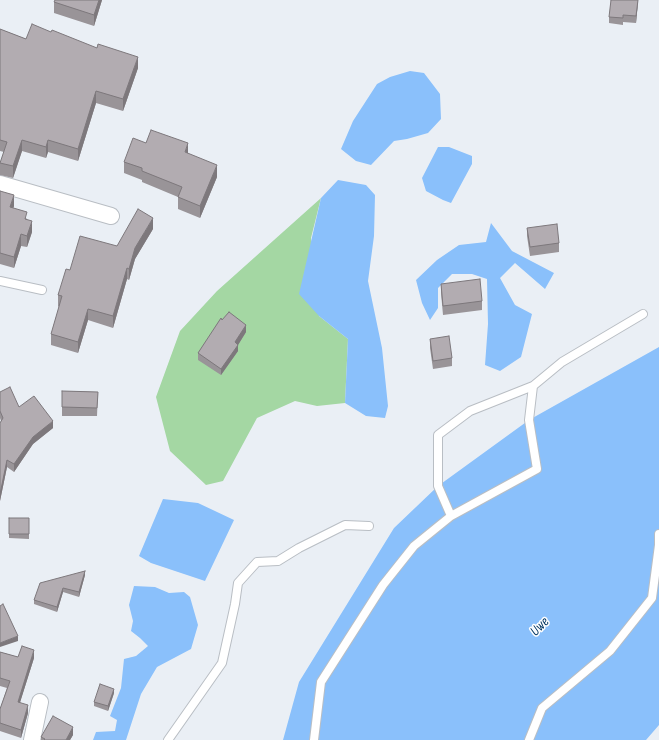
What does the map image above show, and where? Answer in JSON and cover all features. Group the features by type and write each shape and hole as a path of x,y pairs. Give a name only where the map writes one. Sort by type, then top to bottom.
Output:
{"street":[{"path":"0,184 111,216"},
{"path":"32,740 40,702"}],"lane":[{"path":"0,281 42,290"},
{"path":"451,516 438,486 438,435 470,411 533,386 562,362 643,314"},
{"path":"314,740 321,682 383,586 414,546 451,516 537,469 529,420 533,386"},
{"path":"168,740 222,663 238,583 257,562 278,562 299,548 345,525 369,526"},
{"path":"529,740 542,708 610,651 652,598 659,534"}],"green space":[{"path":"321,198 311,238 319,316 348,339 345,403 317,406 295,401 257,418 223,481 206,485 170,451 156,397 180,331 217,291"}],"water":[{"path":"410,71 424,73 440,94 441,119 428,133 394,141 371,165 356,161 341,149 353,121 377,84 390,77"},
{"path":"438,147 449,147 472,156 472,164 451,203 426,191 422,178"},
{"path":"338,180 366,185 375,195 374,236 368,281 382,348 388,406 385,418 366,416 345,403 348,339 319,316 299,294 321,198"},
{"path":"491,223 512,251 554,273 545,289 515,263 500,278 515,305 532,314 521,357 500,371 485,365 488,324 487,279 472,274 452,274 438,288 438,308 430,320 422,303 416,280 437,260 459,245 486,242"},
{"name":"Uwe","path":"659,347 659,725 646,740 283,740 299,682 394,528 438,486 529,420"},
{"path":"163,499 198,503 234,520 205,581 151,563 139,556"},
{"path":"134,586 155,587 169,593 184,592 190,597 198,625 191,649 157,667 141,694 126,740 93,740 96,732 115,731 117,720 110,716 121,688 124,659 136,656 148,646 131,631 133,621 129,605"}],"building":[{"path":"55,0 99,0 94,15 54,2"},
{"path":"611,0 638,0 636,16 623,15 623,18 609,17"},
{"path":"32,24 51,32 52,30 97,48 98,44 138,57 123,99 96,91 78,149 48,140 46,147 22,140 13,166 0,163 7,142 0,140 0,29 26,39"},
{"path":"151,130 188,143 185,152 217,165 200,206 178,197 182,187 142,171 142,168 124,162 133,138 146,143"},
{"path":"0,191 14,195 10,207 27,212 25,219 32,221 27,236 21,234 14,257 0,253"},
{"path":"138,209 153,218 135,248 129,269 127,268 113,316 88,309 78,342 51,334 62,296 58,295 66,269 70,270 80,236 117,246"},
{"path":"557,224 559,243 530,247 527,228"},
{"path":"480,279 482,301 443,306 441,284"},
{"path":"229,312 246,325 235,342 238,345 221,369 198,353 221,318 222,320"},
{"path":"449,336 452,358 433,361 430,339"},
{"path":"10,387 19,407 34,396 53,421 33,437 14,464 7,460 0,494 0,423 3,418 0,411 0,392"},
{"path":"62,391 98,392 97,408 62,407"},
{"path":"9,518 29,518 29,534 9,534"},
{"path":"85,571 79,592 63,588 57,607 34,600 40,583"},
{"path":"3,604 18,636 0,643 0,606"},
{"path":"22,646 34,650 18,702 28,705 21,730 0,723 0,709 10,681 0,678 0,652 18,657"},
{"path":"100,684 114,689 108,706 94,702"},
{"path":"53,716 73,727 66,740 44,740 45,739 41,737"}]}
